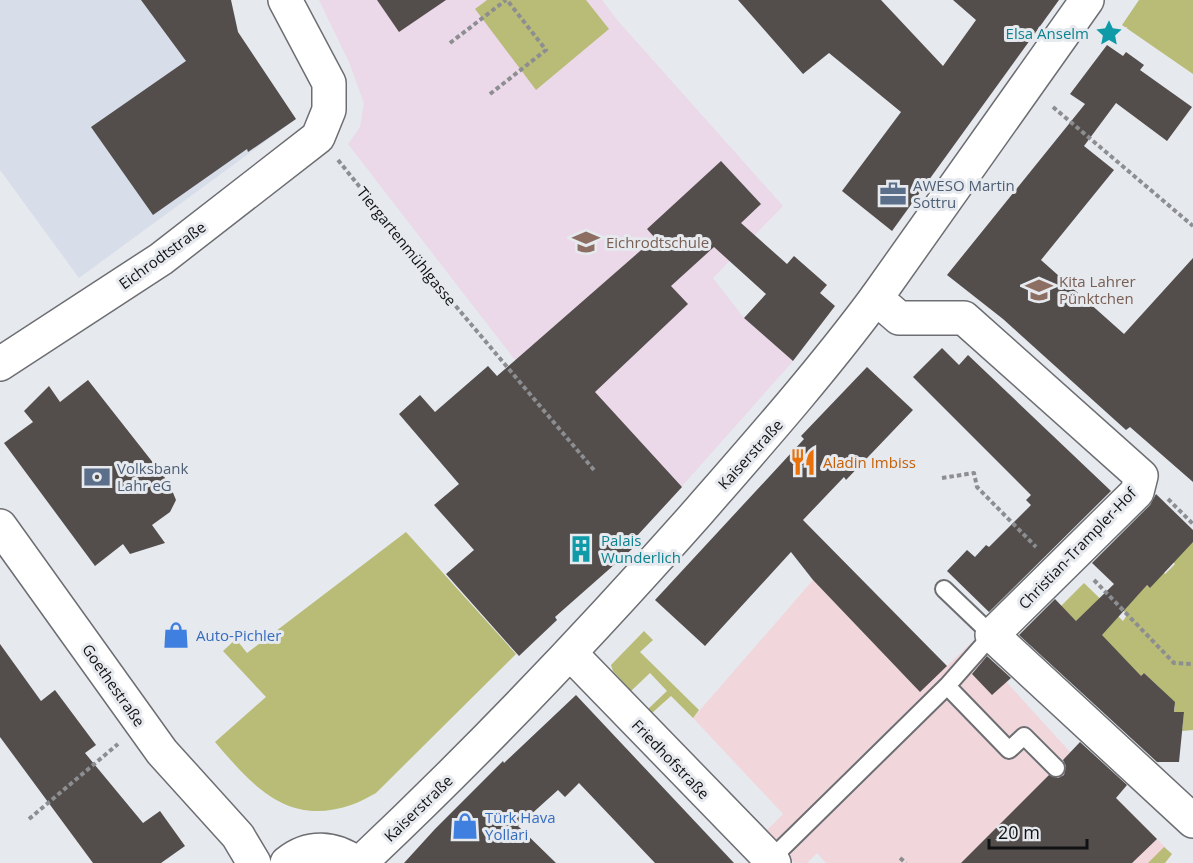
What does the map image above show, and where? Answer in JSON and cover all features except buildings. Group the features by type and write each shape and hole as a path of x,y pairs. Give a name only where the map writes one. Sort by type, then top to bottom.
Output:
{"street":[{"path":"285,0 329,83 329,110 318,137"},
{"name":"Kaiserstraße","path":"358,863 473,755 570,653 787,412 876,298 1087,0"},
{"name":"Eichrodtstraße","path":"0,364 161,259 318,137"},
{"name":"Christian-Trampler-Hof","path":"876,298 899,318 964,318 1141,476 1137,492 993,635"},
{"name":"Goethestraße","path":"0,526 162,752 246,850 291,860 311,850 328,850 345,855 358,863"},
{"path":"993,635 1193,821"},
{"name":"Friedhofstraße","path":"570,653 773,861"}],"lane":[{"path":"773,861 947,686 993,635 944,590"},
{"path":"947,686 1009,750 1024,736 1056,768"}],"path":[{"path":"450,43 507,0 546,50 490,94"},
{"path":"1027,85 1193,226"},
{"name":"Tiergartenmühlgasse","path":"318,137 454,304 594,470"},
{"path":"942,478 974,473 977,487 1057,569"},
{"path":"1165,496 1193,524"},
{"path":"1091,576 1174,663 1193,664"},
{"path":"29,819 142,725"},
{"path":"900,858 906,863"}],"shaded area":[{"path":"0,0 231,0 238,32 296,119 79,278 0,170"},
{"name":"Eichrodtschule","path":"319,0 602,0 618,21 783,206 713,278 744,318 793,361 660,511 515,360 348,144 360,127 364,103 349,62"},
{"path":"813,580 920,692 971,643 1071,753 1172,854 1165,863 826,863 817,853 807,863 794,863 765,832 783,814 693,718"}],"green space":[{"path":"487,0 586,0 609,29 536,90 475,9"},
{"path":"1139,0 1193,0 1193,74 1122,25"},
{"path":"406,532 516,654 376,793 351,805 328,810 308,810 290,806 257,787 215,742 266,697 223,651 236,639 247,653"},
{"path":"1193,542 1193,730 1182,731 1184,712 1174,712 1175,707 1144,673 1136,682 1061,606 1084,583 1123,621 1127,615 1123,610 1138,595 1135,591 1143,582 1150,588 1162,571 1165,574 1175,564 1168,557"},
{"path":"644,631 653,640 640,652 699,710 693,718 671,696 652,713 648,709 667,691 650,673 631,691 613,671 611,665"},
{"path":"1164,847 1172,854 1165,863 1148,863"}],"place":[{"name":"Elsa Anselm","path":"1109,33"},
{"name":"AWESO Martin Sottru","path":"893,194"},
{"name":"Eichrodtschule","path":"586,242"},
{"name":"Kita Lahrer Pünktchen","path":"1039,290"},
{"name":"Aladin Imbiss","path":"803,462"},
{"name":"Volksbank Lahr eG","path":"97,477"},
{"name":"Palais Wunderlich","path":"581,549"},
{"name":"Auto-Pichler","path":"176,635"},
{"name":"Türk Hava Yollari","path":"465,826"}]}
